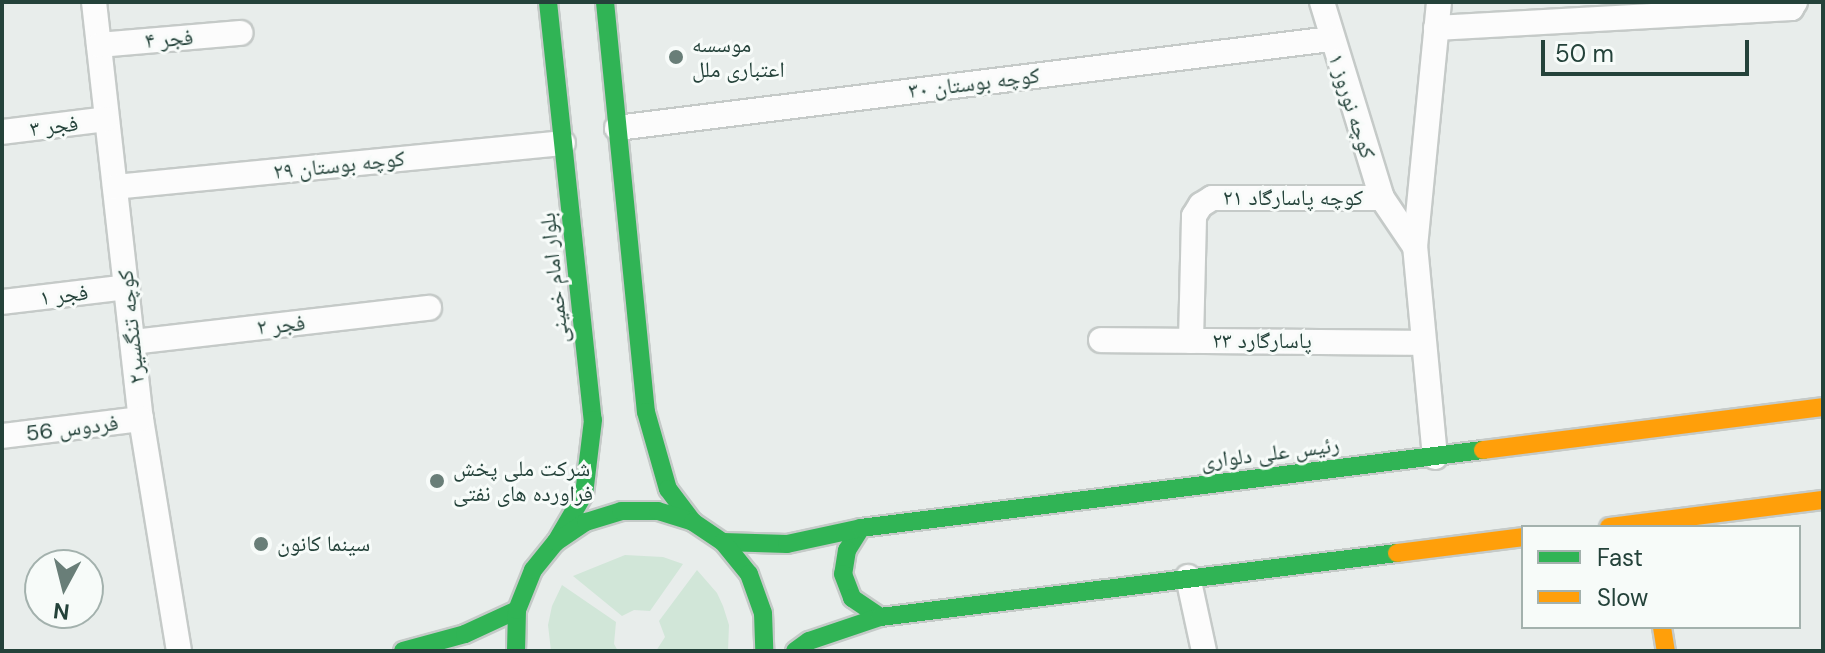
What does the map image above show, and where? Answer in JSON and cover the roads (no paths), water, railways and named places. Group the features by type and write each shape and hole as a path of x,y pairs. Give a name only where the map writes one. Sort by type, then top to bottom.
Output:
{"main road":[{"name":"بلوار امام خمینی","path":"548,2 593,420 584,494 556,542"},
{"path":"605,2 646,412 668,489 693,522"},
{"name":"رئیس علی دلواری","path":"723,542 787,544 861,528 1823,407"},
{"path":"593,420 606,435 623,435 640,431 646,412"},
{"path":"1644,525 1823,500"},
{"path":"516,651 517,610 533,570 556,542 586,522 621,511 658,511 693,522 723,542 749,574 763,613 764,651"},
{"path":"861,528 847,550 843,574 852,598 880,617"},
{"path":"795,651 809,641 880,617 1521,537"},
{"path":"403,651 465,634 517,610"},
{"path":"1662,629 1666,651"}],"street":[{"name":"کوچه تنگسیر۲","path":"94,2 141,419 179,651"},
{"name":"کوچه نوروز ۱","path":"1322,2 1382,198 1415,247"},
{"path":"1435,457 1415,247 1439,2"},
{"path":"1436,28 1791,8 1795,2"},
{"name":"فجر ۴","path":"99,45 240,33"},
{"name":"کوچه بوستان ۳۰","path":"617,128 1331,39"},
{"name":"فجر ۳","path":"2,132 106,119"},
{"name":"کوچه بوستان ۲۹","path":"115,187 563,143"},
{"name":"کوچه پاسارگاد ۲۱","path":"1191,341 1194,216 1201,205 1212,198 1382,198"},
{"name":"فجر ۱","path":"2,302 127,287"},
{"name":"فجر ۲","path":"133,342 429,308"},
{"name":"پاسارگارد ۲۳","path":"1101,340 1423,343"},
{"name":"فردوس 56","path":"2,436 141,419"},
{"path":"1188,577 1204,651"}],"place":[{"name":"موسسه اعتباری ملل","path":"676,57"},
{"name":"شرکت ملی پخش فراورده های نفتی","path":"437,481"},
{"name":"سینما کانون","path":"261,544"}]}
